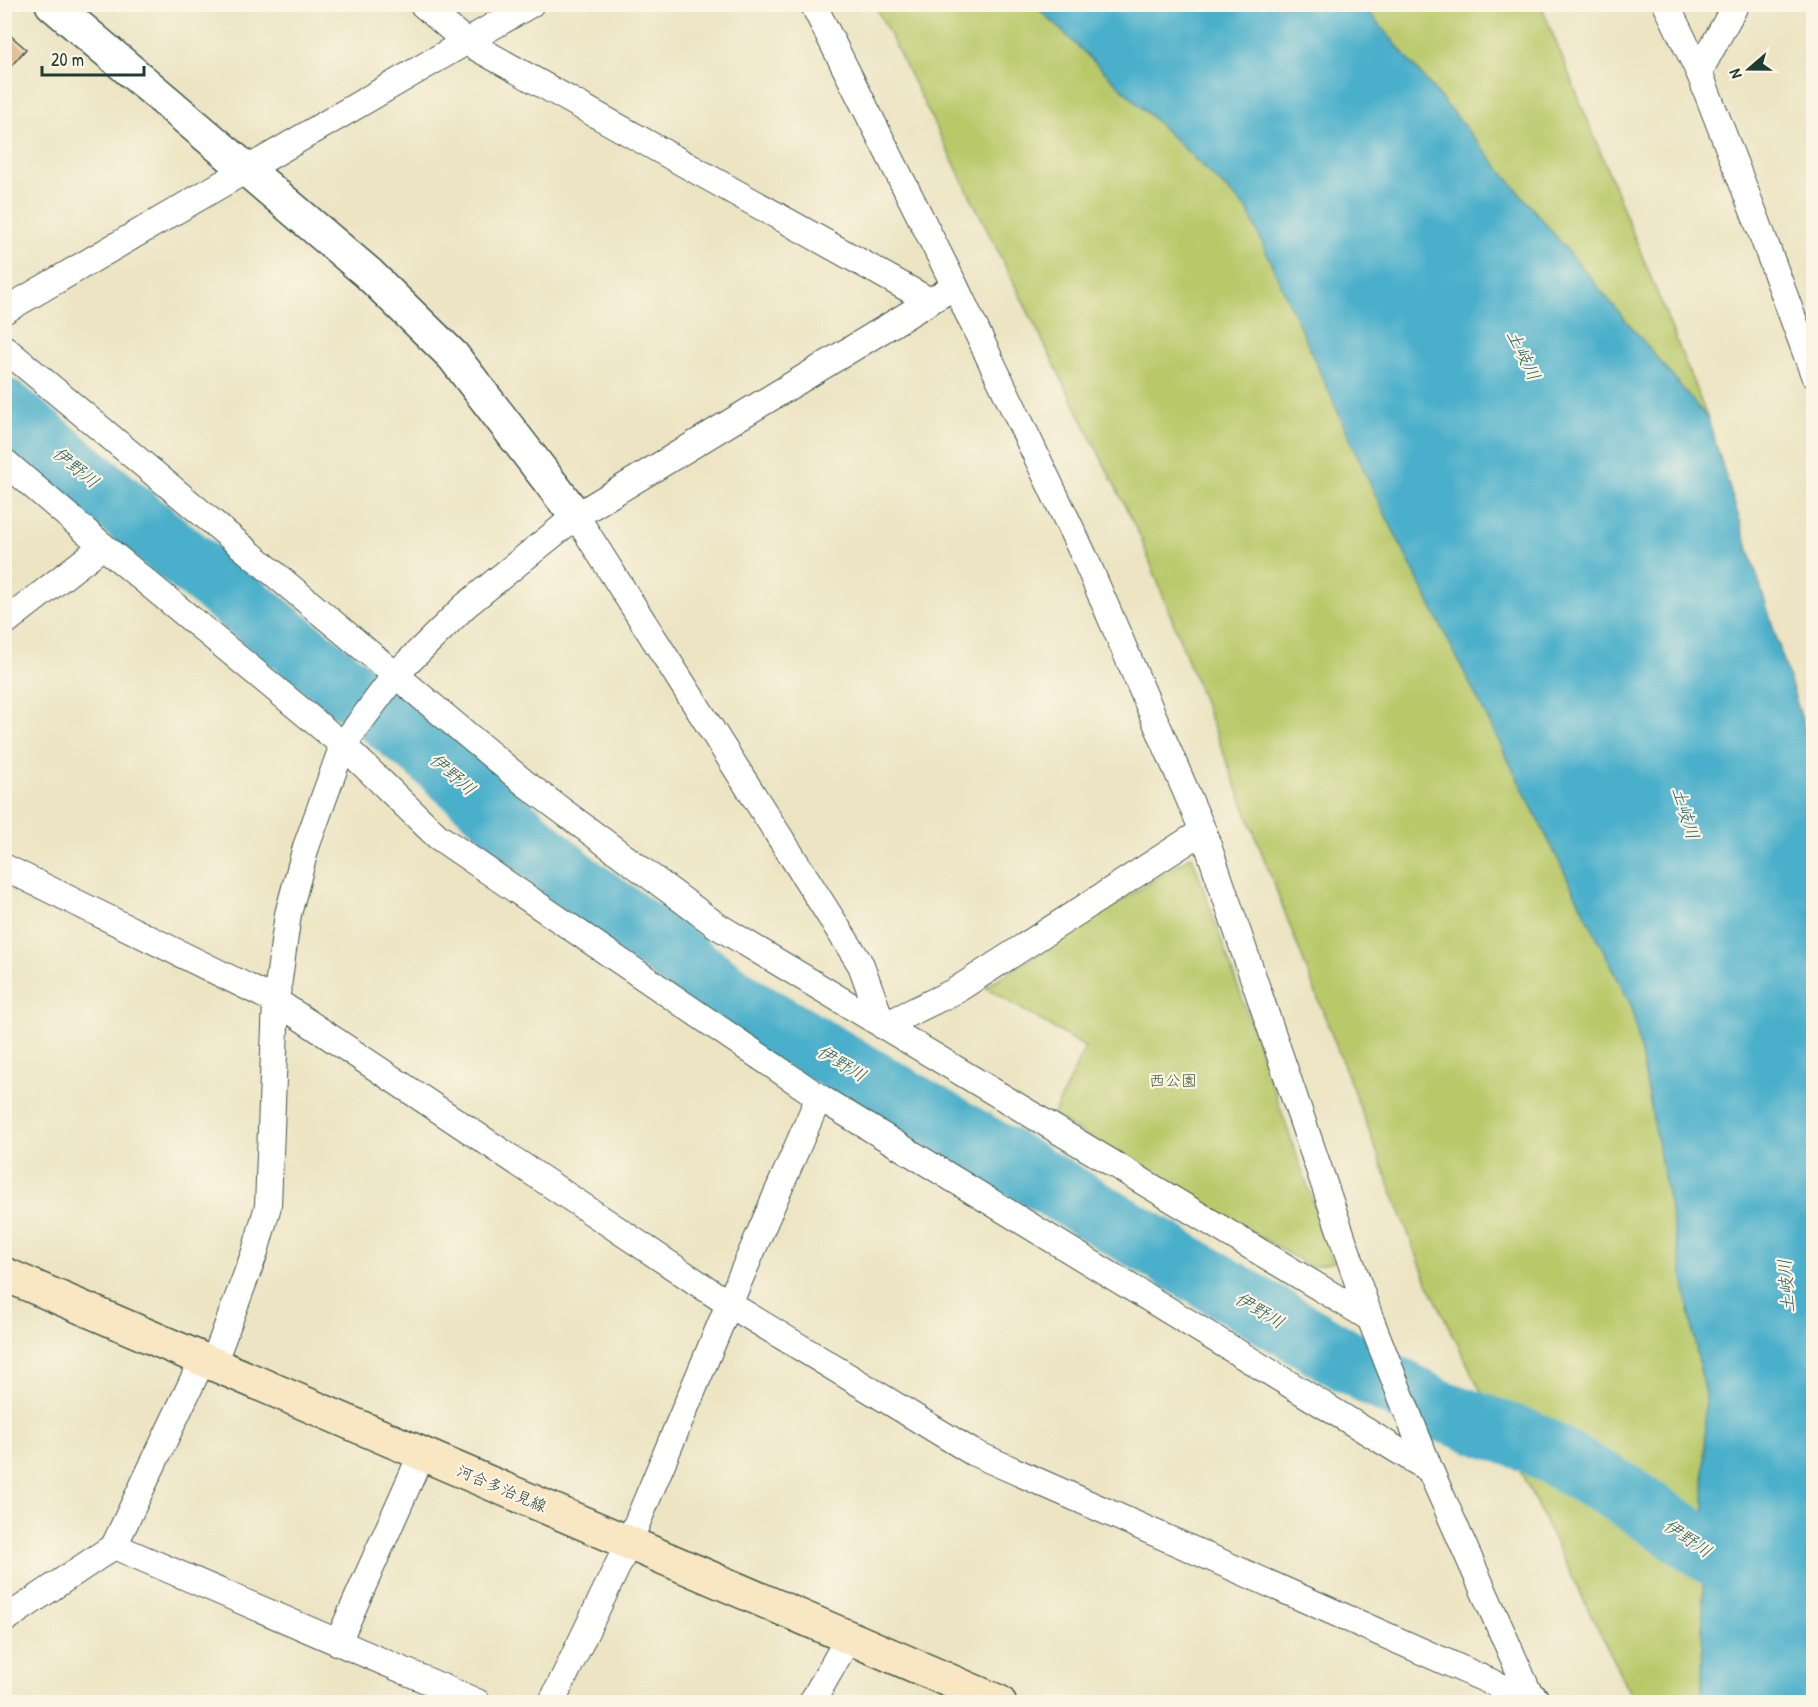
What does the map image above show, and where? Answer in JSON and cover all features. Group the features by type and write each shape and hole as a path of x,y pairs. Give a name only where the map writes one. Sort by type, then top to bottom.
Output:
{"main road":[{"name":"河合多治見線","path":"4,1274 999,1702"}],"street":[{"path":"52,4 368,273 453,356 576,516 861,965 883,1026"},
{"path":"422,4 466,42 930,301"},
{"path":"4,310 531,4"},
{"path":"813,4 955,286 1084,556 1203,831 1370,1318 1430,1470 1533,1701"},
{"path":"1666,4 1699,72 1814,375"},
{"path":"1699,72 1736,4"},
{"path":"4,1620 114,1546 208,1361 255,1252 268,1206 276,1001 288,914 306,847 343,745 394,675 465,606 576,516 955,286"},
{"path":"4,348 526,784 716,925 1370,1318"},
{"path":"4,461 343,745 437,836 819,1097 1430,1470"},
{"path":"4,623 103,546"},
{"path":"883,1026 955,991 1203,831"},
{"path":"4,867 276,1001 729,1304 972,1452 1533,1701"},
{"path":"552,1702 628,1542 819,1097"},
{"path":"338,1642 422,1453"},
{"path":"114,1546 477,1702"},
{"path":"812,1702 849,1637"}],"green space":[{"path":"875,5 1035,5 1247,209 1372,488 1632,1007 1705,1395 1702,1702 1634,1702 1427,1282 1140,536"},
{"path":"1363,5 1541,5 1708,419"},
{"name":"西公園","path":"1192,856 1334,1262 1311,1267 1053,1116 1085,1047 985,987"}],"water":[{"name":"土岐川","path":"1035,5 1363,5 1708,419 1813,755 1813,1702 1702,1702 1705,1395 1632,1007 1372,488 1247,209"}],"building":[{"path":"4,30 26,49 4,74"}],"waterway":[{"name":"伊野川","path":"4,409 164,542 427,751 576,883 746,1007 1352,1364 1436,1409 1531,1442 1623,1494 1765,1589"}]}
